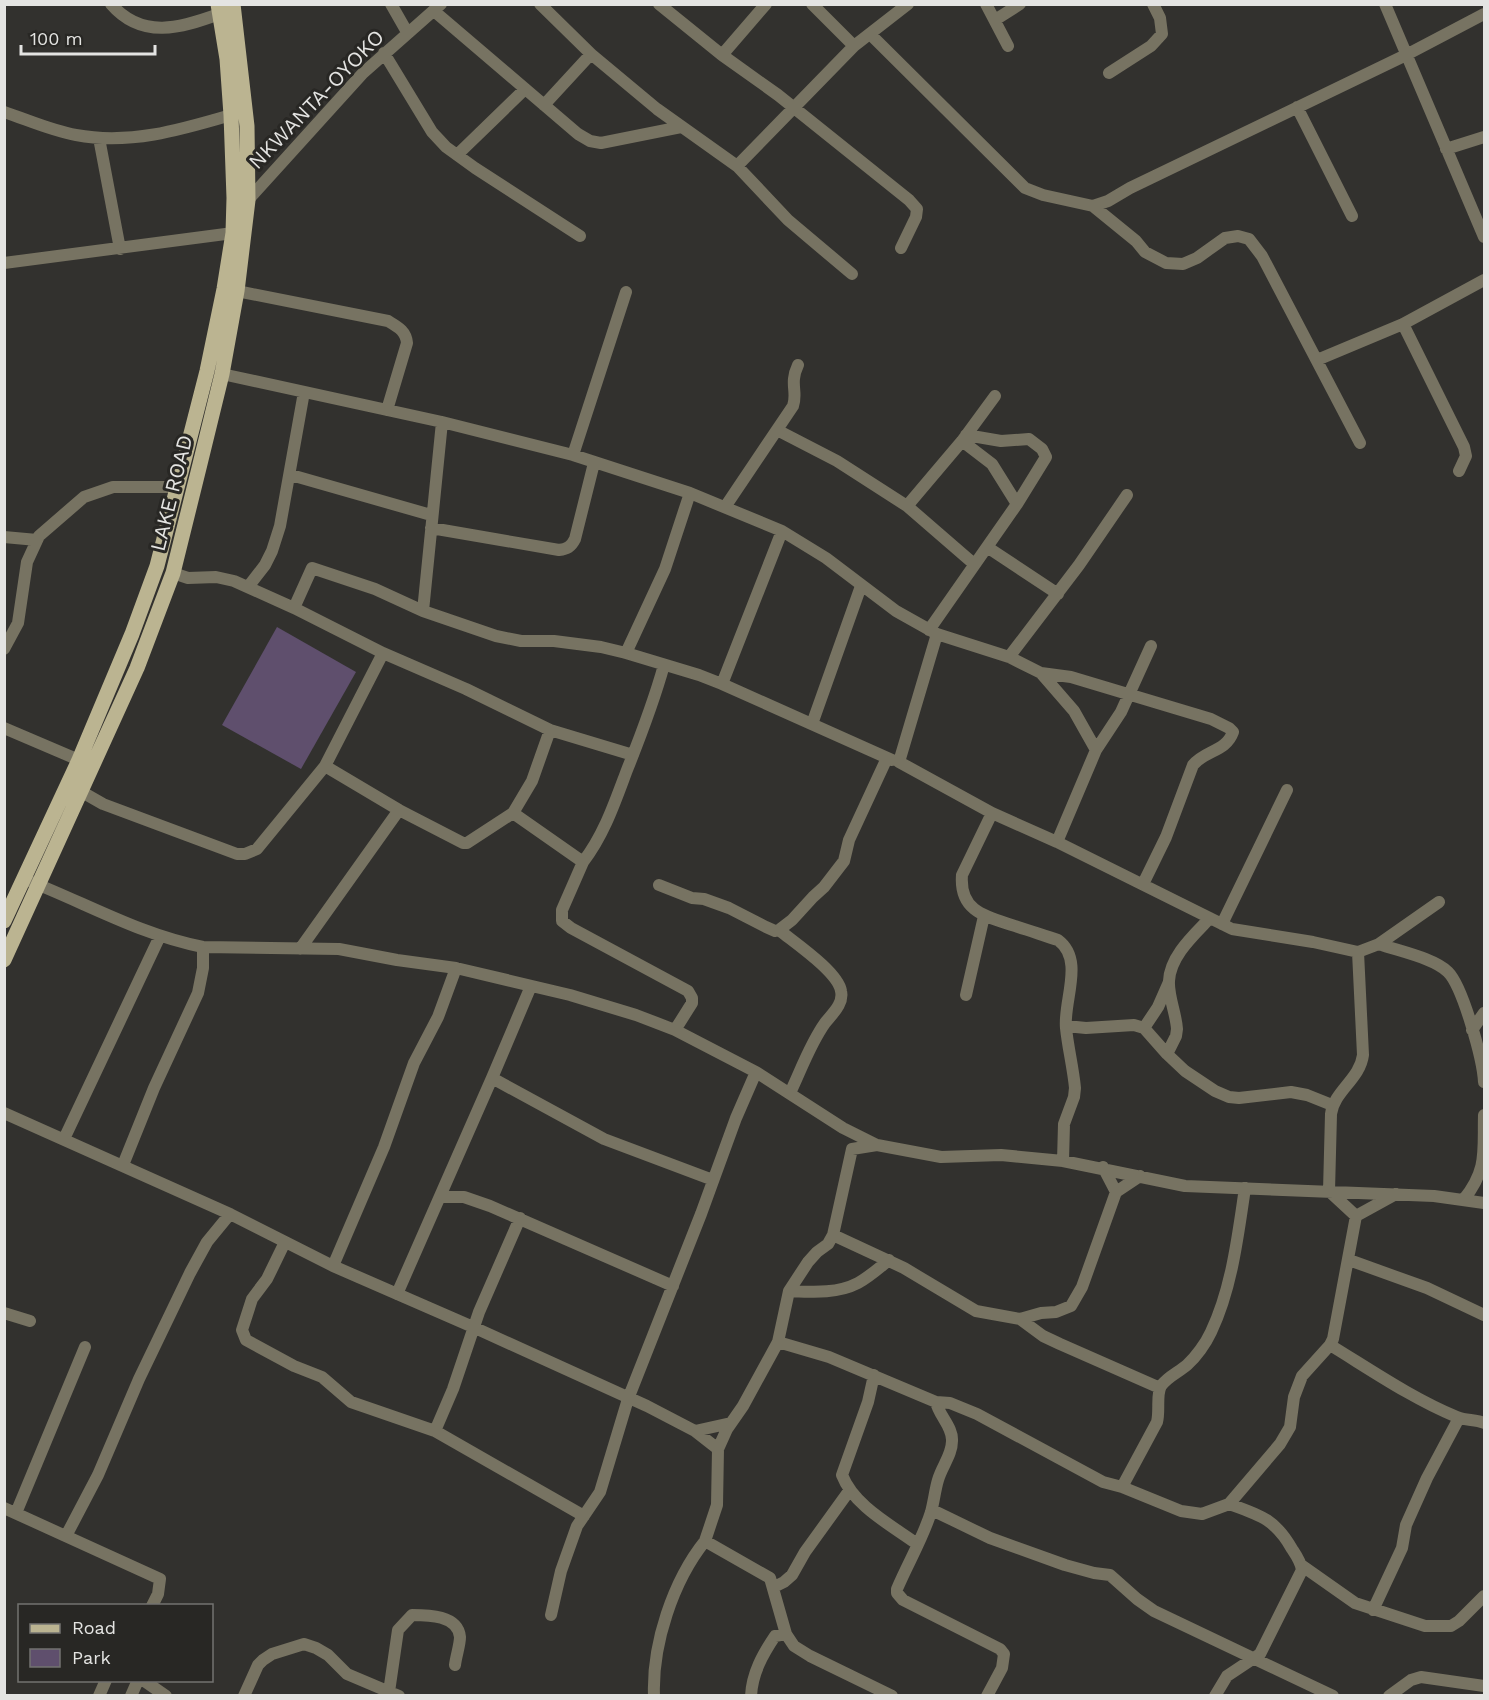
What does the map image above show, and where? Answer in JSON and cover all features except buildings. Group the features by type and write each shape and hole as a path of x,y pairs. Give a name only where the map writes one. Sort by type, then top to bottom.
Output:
{"main road":[{"name":"LAKE ROAD","path":"4,960 137,668 173,573 222,374 237,291 248,200 247,126 233,4"},
{"name":"LAKE ROAD","path":"4,921 104,705 145,600 157,566 209,361 233,233 231,115 227,59 219,9"}],"street":[{"path":"111,4 122,17 137,24 156,28 186,27 219,9"},
{"path":"392,4 407,32"},
{"path":"540,4 591,54 657,109 737,166 788,219 852,274"},
{"path":"659,4 909,200 917,209 916,217 901,248"},
{"path":"722,55 766,4"},
{"path":"812,4 854,46"},
{"path":"737,166 854,46 908,4"},
{"path":"986,4 1008,46"},
{"path":"995,20 1020,4"},
{"path":"1109,73 1151,46 1162,34 1160,18 1153,4"},
{"path":"1385,4 1485,237"},
{"path":"438,8 525,89 578,135 590,141 601,143 681,127"},
{"name":"NKWANTA-OYOKO","path":"248,200 363,73 407,32 438,8"},
{"path":"1093,206 1108,201 1130,188 1406,55 1485,14"},
{"path":"870,34 1025,188 1043,195 1093,206 1136,241 1145,252 1166,263 1183,264 1197,258 1225,238 1238,236 1249,239 1262,256 1360,443"},
{"path":"384,53 432,132 457,155 580,236"},
{"path":"544,105 591,54"},
{"path":"457,155 525,89"},
{"path":"1297,107 1352,216"},
{"path":"4,112 74,135 116,139 149,136 231,115"},
{"path":"1446,149 1485,137"},
{"path":"99,138 120,249"},
{"path":"4,262 233,233"},
{"path":"1317,360 1403,324 1485,280"},
{"path":"237,291 388,321 402,329 407,343 387,410"},
{"path":"573,455 626,292"},
{"path":"1403,324 1464,447 1466,456 1459,471"},
{"path":"725,507 795,401 792,381 798,365"},
{"path":"222,374 442,422 573,455 690,493 782,531 826,558 896,611 933,632 1009,657 1041,673 1071,677 1211,719 1229,728 1233,732 1226,745 1199,758 1193,765 1166,837 1143,884"},
{"path":"248,587 272,551 280,526 291,475 304,392"},
{"path":"907,507 964,438 995,396"},
{"path":"423,611 442,422"},
{"path":"777,430 837,460 907,507 974,564"},
{"path":"899,762 933,632 974,564 1017,504 1046,454 1029,440 1001,441 964,438"},
{"path":"964,438 997,471 1017,504"},
{"path":"431,528 559,550 566,549 572,545 574,539 594,463"},
{"path":"291,475 431,514"},
{"path":"4,649 18,623 27,562 37,540 84,497 113,487 178,487"},
{"path":"626,653 665,569 690,493"},
{"path":"1009,657 1058,594 1127,495"},
{"path":"722,684 782,531"},
{"path":"4,537 37,540"},
{"path":"987,547 1058,594"},
{"path":"294,608 312,568 375,589 423,611 496,636 521,641 554,641 601,647 699,675 899,762 992,813 1057,842 1222,924 1248,932 1358,952 1379,944 1439,902"},
{"path":"173,573 198,579 216,577 234,581 550,730 633,755"},
{"path":"812,724 861,586"},
{"path":"1057,842 1096,750 1109,732 1151,646"},
{"path":"82,792 104,804 237,854 245,854 257,849 325,766 383,653"},
{"path":"664,665 651,711 596,844 583,862 562,910 562,921 688,991 692,1003 675,1030"},
{"path":"1041,673 1074,711 1096,750"},
{"path":"4,728 79,760"},
{"path":"325,766 399,810 467,843 513,813 532,781 550,730"},
{"path":"659,885 692,898 704,899 729,908 775,931 780,930 825,886 844,861 849,840 887,758"},
{"path":"1222,924 1287,790"},
{"path":"300,949 399,810"},
{"path":"513,813 583,862"},
{"path":"992,813 962,875 961,886 964,895 971,907 984,916 1058,940 1066,946 1070,960 1071,986 1066,1026 1074,1068 1075,1088 1064,1124 1063,1161"},
{"path":"24,879 160,936 203,947 339,949 456,968 581,999 675,1030 756,1072 843,1128 877,1145 941,1156 1000,1155 1063,1161 1103,1167 1185,1186 1396,1194 1464,1199 1485,1203"},
{"path":"966,995 984,916"},
{"path":"1144,1028 1158,1007 1180,952 1210,918"},
{"path":"780,930 831,974 838,982 842,992 841,1001 815,1039 790,1093"},
{"path":"64,1139 160,936"},
{"path":"1379,944 1421,957 1448,972 1460,995 1472,1030 1484,1069 1485,1082"},
{"path":"123,1166 154,1088 198,993 203,968 203,947"},
{"path":"1356,1216 1329,1191 1332,1105 1362,1065 1358,952"},
{"path":"333,1266 384,1147 414,1063 438,1017 456,968"},
{"path":"1167,1054 1177,1029 1169,982"},
{"path":"396,1294 531,986"},
{"path":"1472,1030 1485,1013"},
{"path":"1066,1026 1086,1028 1134,1025 1144,1028 1185,1071 1215,1091 1229,1097 1239,1098 1291,1092 1307,1095 1332,1105"},
{"path":"551,1615 561,1571 577,1526 600,1492 628,1399 736,1118 756,1072"},
{"path":"492,1078 604,1139 713,1180"},
{"path":"4,1113 230,1214 333,1266 473,1327 628,1399 695,1431 718,1449"},
{"path":"1464,1199 1476,1184 1481,1173 1485,1115"},
{"path":"654,1695 653,1677 656,1657 671,1604 689,1560 705,1541 717,1506 718,1449 730,1423 743,1406 778,1342 789,1292 808,1262 828,1244 834,1235 852,1149 843,1128"},
{"path":"852,1149 877,1145"},
{"path":"1103,1167 1116,1192"},
{"path":"1020,1319 1041,1313 1056,1312 1071,1306 1082,1287 1116,1192 1140,1176"},
{"path":"1122,1487 1157,1422 1160,1411 1160,1388 1163,1383 1188,1364 1211,1332 1227,1285 1245,1188"},
{"path":"1356,1216 1396,1194"},
{"path":"440,1197 464,1197 490,1206 673,1286"},
{"path":"66,1536 98,1475 139,1379 190,1273 207,1242 230,1214"},
{"path":"778,1342 829,1357 936,1402 950,1403 971,1411 1086,1474 1191,1514 1202,1514 1229,1504 1286,1436 1292,1420 1296,1390 1302,1376 1330,1345 1349,1260 1356,1216"},
{"path":"435,1431 453,1389 473,1327 520,1218"},
{"path":"834,1235 889,1260 976,1311 1020,1319 1043,1336 1160,1388"},
{"path":"285,1242 267,1279 252,1299 242,1330 246,1340 294,1366 322,1377 351,1402 435,1431 584,1516"},
{"path":"789,1292 834,1291 846,1288 859,1283 889,1260"},
{"path":"1349,1260 1427,1288 1485,1315"},
{"path":"4,1313 30,1321"},
{"path":"1330,1345 1391,1382 1459,1418 1485,1423"},
{"path":"85,1347 10,1510 160,1579 158,1594 153,1604"},
{"path":"874,1375 868,1402 842,1475 849,1491 917,1544"},
{"path":"936,1402 951,1433 950,1454 937,1482 932,1510 897,1593 903,1600 1000,1649 1005,1654 1002,1668 987,1695"},
{"path":"1373,1610 1402,1548 1406,1525 1427,1478 1459,1418"},
{"path":"695,1431 730,1423"},
{"path":"774,1587 792,1575 805,1552 849,1491"},
{"path":"1229,1504 1275,1524 1301,1565 1355,1603 1373,1610 1425,1626 1445,1627 1459,1621 1485,1596"},
{"path":"932,1510 990,1538 1065,1565 1110,1575 1154,1611 1333,1695"},
{"path":"705,1541 766,1575 774,1587 786,1634 794,1646 892,1695"},
{"path":"1215,1695 1227,1676 1262,1650 1300,1574 1301,1565"},
{"path":"244,1695 258,1665 263,1660 272,1654 304,1644 328,1655 347,1674 394,1694 398,1630 412,1615 436,1615 453,1624 460,1638 455,1665"},
{"path":"751,1695 754,1674 765,1652 775,1636 786,1634"},
{"path":"1389,1695 1405,1692 1411,1680 1427,1676 1485,1686"},
{"path":"146,1682 166,1695"}],"green space":[{"path":"277,627 356,672 301,769 222,725"}]}
